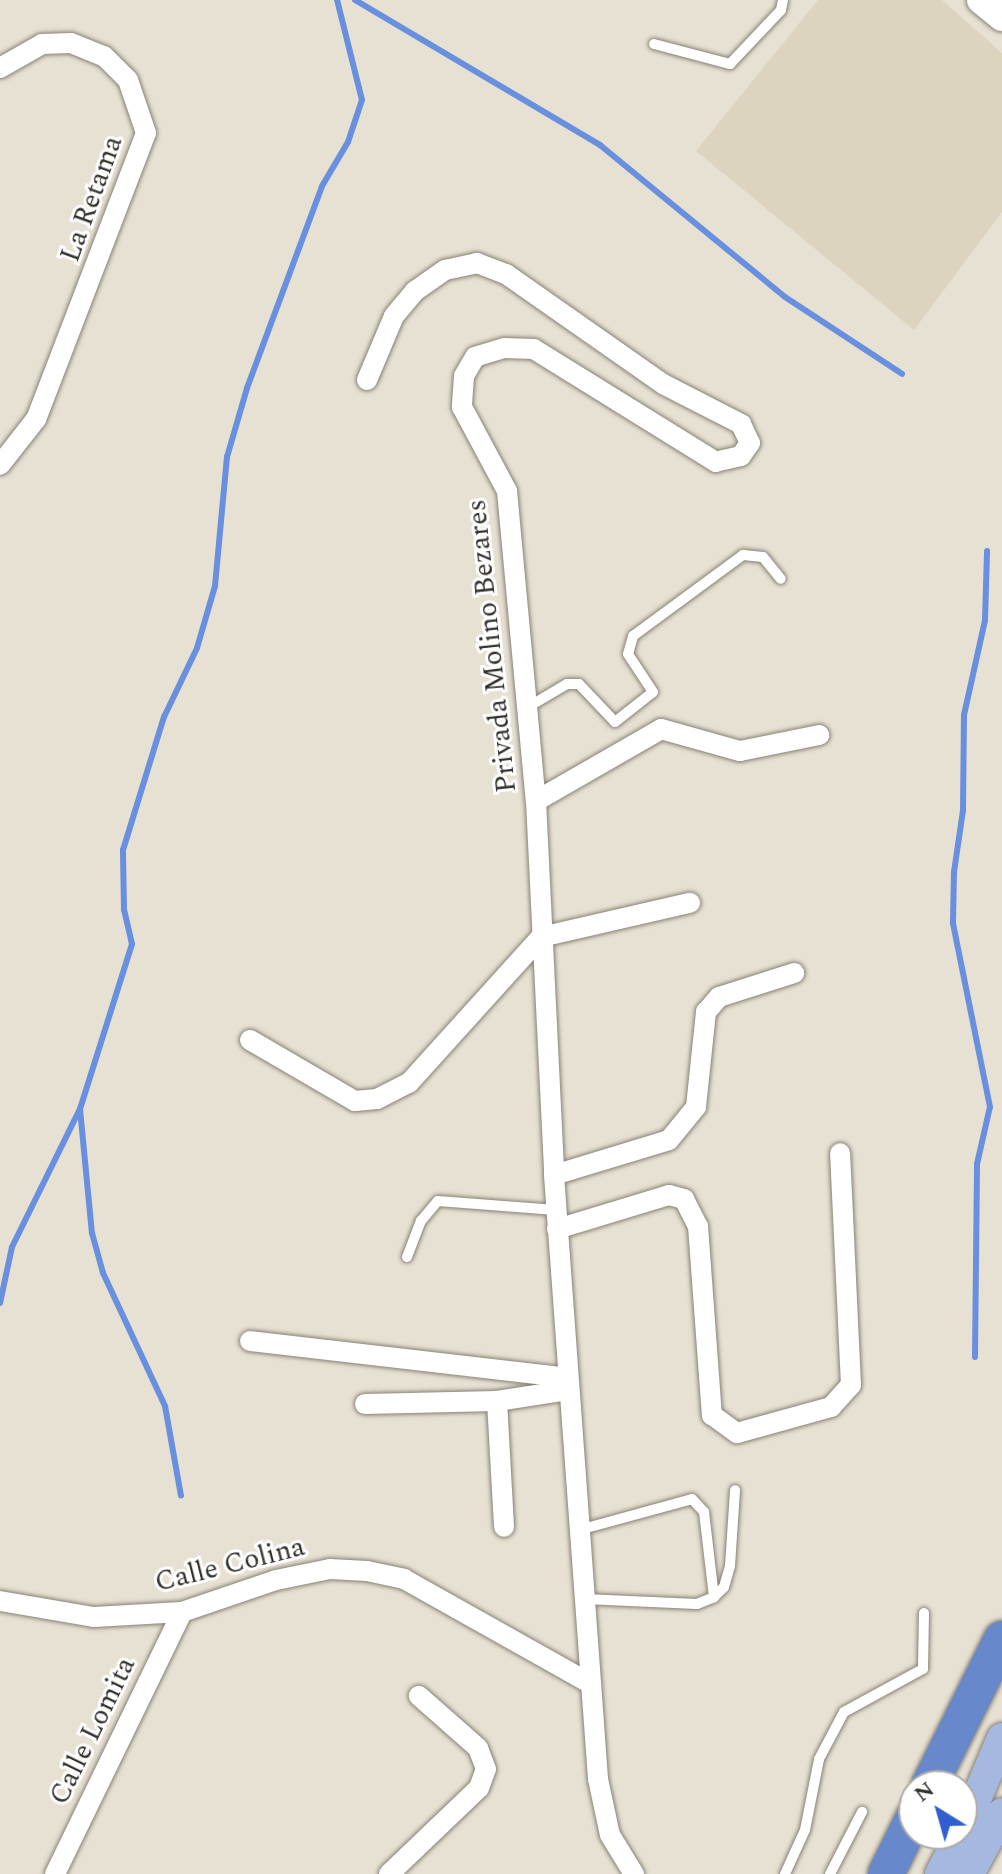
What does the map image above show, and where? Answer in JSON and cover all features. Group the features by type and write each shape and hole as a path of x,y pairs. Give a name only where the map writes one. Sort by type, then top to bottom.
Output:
{"highway":[{"path":"937,1770 1002,1639"},
{"path":"886,1874 898,1850"}],"main road":[{"path":"981,0 1002,17"},
{"path":"978,1796 1002,1738"},
{"path":"969,1874 1002,1813"},
{"path":"940,1874 953,1850"}],"street":[{"name":"La Retama","path":"0,68 42,44 71,43 104,56 128,80 146,133 36,419 0,465"},
{"name":"Privada Molino Bezares","path":"367,380 394,316 415,291 445,270 477,263 506,274 663,384 741,424 750,443 741,456 716,462 534,349 504,348 475,357 464,376 462,407 507,491 536,801 556,1219 591,1684 604,1814 610,1835 634,1874"},
{"path":"536,801 661,729 740,751 819,735"},
{"path":"250,1040 355,1101 377,1099 409,1083 541,937 690,903"},
{"path":"554,1175 669,1140 696,1107 706,1012 719,997 794,973"},
{"path":"556,1219 669,1195 684,1199 698,1226 712,1415 737,1433 831,1407 851,1385 840,1153"},
{"path":"250,1341 569,1384"},
{"path":"365,1404 497,1401 569,1384"},
{"path":"497,1401 504,1527"},
{"name":"Calle Colina","path":"0,1601 94,1617 182,1612 276,1580 330,1569 367,1571 404,1579 591,1684"},
{"name":"Calle Lomita","path":"55,1874 182,1612"},
{"path":"389,1874 479,1788 486,1769 478,1748 419,1696"}],"lane":[{"path":"654,44 730,64 781,10 783,0"},
{"path":"528,707 567,684 579,684 615,722 653,692 628,654 633,636 743,555 763,557 781,579"},
{"path":"407,1257 421,1221 438,1201 556,1219"},
{"path":"584,1599 697,1604 714,1597 724,1587 730,1566 735,1490"},
{"path":"579,1530 692,1499 704,1512 714,1597"},
{"path":"785,1874 805,1830 819,1759 844,1712 923,1669 924,1613"},
{"path":"830,1874 862,1812"}],"shaded area":[{"path":"818,0 942,0 1002,53 1002,212 914,330 696,151"}],"waterway":[{"path":"0,1303 12,1247 80,1109 132,944 124,910 123,850 164,717 197,648 215,586 227,457 247,388 322,186 348,142 362,100 337,0"},
{"path":"355,0 600,145 785,297 902,374"},
{"path":"975,1357 977,1164 990,1107 953,923 954,872 963,810 964,715 985,620 987,551"},
{"path":"80,1109 92,1233 103,1273 165,1406 181,1496"}]}
